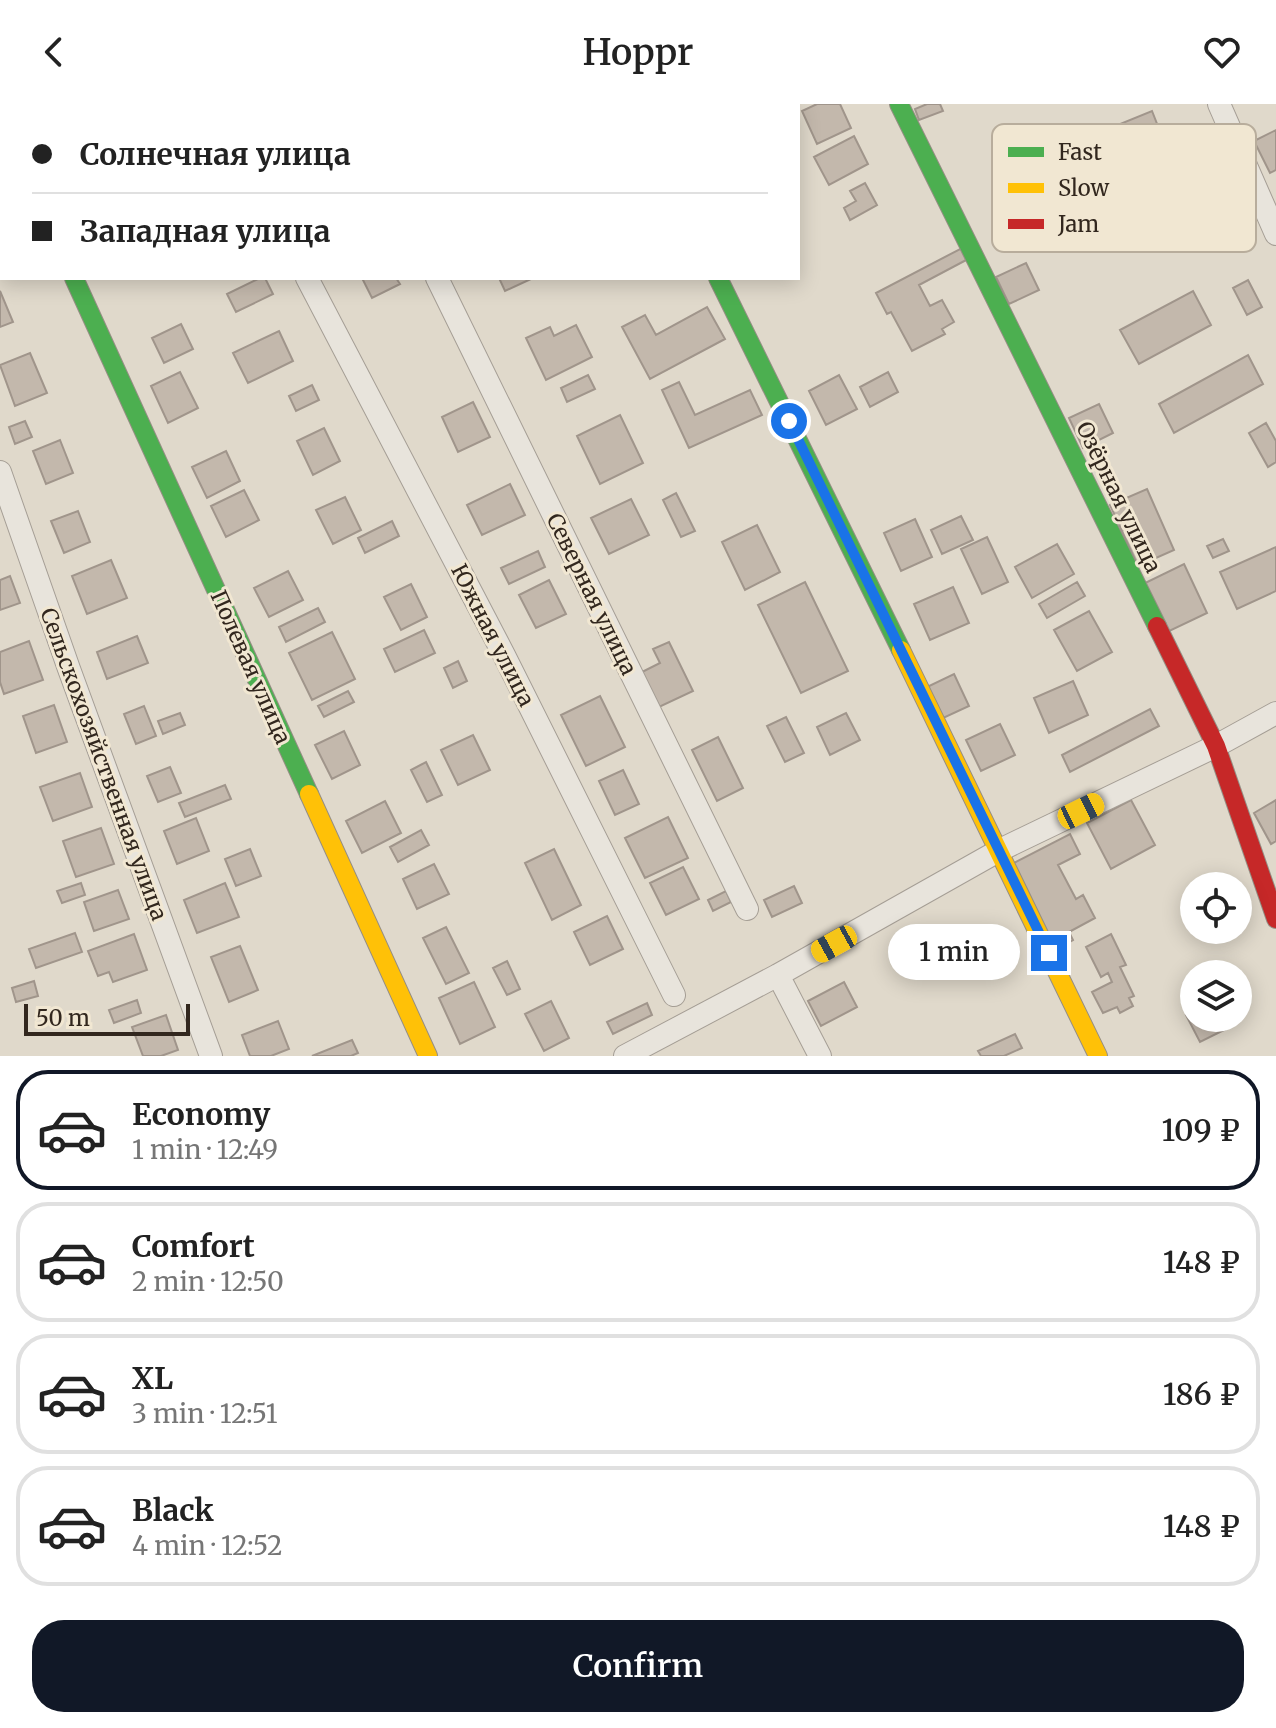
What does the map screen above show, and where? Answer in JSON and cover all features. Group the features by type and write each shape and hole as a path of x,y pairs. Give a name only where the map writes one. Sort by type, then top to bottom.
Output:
{"street":[{"name":"Озёрная улица","path":"899,104 1216,746 1276,919"},
{"path":"1219,104 1228,124"},
{"path":"1256,188 1276,234"},
{"name":"Полевая улица","path":"75,280 428,1056"},
{"name":"Южная улица","path":"308,280 504,655 674,995"},
{"name":"Северная улица","path":"438,280 747,909"},
{"path":"719,280 1098,1056"},
{"name":"Сельскохозяйственная улица","path":"0,472 74,684 211,1056"},
{"path":"625,1056 778,975 1000,850 1216,746 1276,713"},
{"path":"778,975 820,1056"}],"building":[{"path":"817,104 840,104 851,128 817,144 802,111"},
{"path":"927,104 940,104 943,111 919,120 915,109"},
{"path":"1152,111 1157,124 1120,124"},
{"path":"1276,130 1276,170 1270,173 1256,140"},
{"path":"854,136 868,164 829,185 814,157"},
{"path":"865,183 877,205 850,220 844,208 856,201 850,191"},
{"path":"964,247 970,258 919,285 930,306 942,300 954,322 942,329 945,334 912,351 891,312 887,314 876,293"},
{"path":"1026,263 1039,290 1009,304 996,277"},
{"path":"256,280 266,280 273,294 236,312 227,294"},
{"path":"363,280 397,280 400,284 372,298"},
{"path":"500,280 529,280 505,291"},
{"path":"1248,280 1262,307 1247,315 1233,288"},
{"path":"0,291 13,322 0,327"},
{"path":"1193,291 1211,325 1139,364 1120,330"},
{"path":"707,307 725,339 650,379 622,327 645,315 656,335"},
{"path":"181,324 193,349 164,363 152,338"},
{"path":"576,325 592,357 546,380 526,338 550,327 554,336"},
{"path":"279,331 293,361 248,383 233,353"},
{"path":"30,353 47,393 15,406 0,365"},
{"path":"1248,355 1263,384 1174,433 1159,404"},
{"path":"180,372 198,408 168,423 151,386"},
{"path":"888,372 898,392 870,407 860,387"},
{"path":"588,375 595,389 567,402 561,388"},
{"path":"839,375 857,409 826,425 809,391"},
{"path":"679,382 695,415 750,390 762,415 689,448 662,390"},
{"path":"312,385 319,400 296,411 289,396"},
{"path":"473,402 490,437 458,452 442,417"},
{"path":"1099,404 1113,433 1083,448 1069,418"},
{"path":"620,415 643,463 600,484 577,436"},
{"path":"25,421 32,437 15,444 9,427"},
{"path":"1266,423 1276,441 1276,462 1268,467 1249,433"},
{"path":"324,428 340,461 313,475 297,441"},
{"path":"60,440 73,473 46,484 33,451"},
{"path":"226,451 240,481 207,498 192,467"},
{"path":"510,484 525,515 482,535 467,505"},
{"path":"1147,489 1174,550 1138,566 1110,505"},
{"path":"244,490 259,520 226,537 211,506"},
{"path":"676,493 695,531 681,537 663,500"},
{"path":"345,497 361,530 333,544 316,510"},
{"path":"631,499 649,535 609,554 591,518"},
{"path":"78,511 90,542 64,553 51,521"},
{"path":"961,516 973,540 942,554 931,530"},
{"path":"915,519 932,557 901,571 884,533"},
{"path":"392,521 399,536 365,553 358,538"},
{"path":"757,525 780,572 745,590 722,542"},
{"path":"987,537 1008,582 982,594 961,549"},
{"path":"1223,539 1229,551 1213,558 1207,546"},
{"path":"1057,544 1074,574 1032,598 1015,567"},
{"path":"1276,547 1276,591 1237,609 1220,572"},
{"path":"538,551 545,567 509,584 501,568"},
{"path":"111,560 127,598 87,614 72,576"},
{"path":"1184,564 1207,613 1163,634 1139,586"},
{"path":"288,571 303,600 269,617 254,588"},
{"path":"10,576 20,603 0,610 0,580"},
{"path":"549,580 566,614 536,628 519,595"},
{"path":"805,582 848,671 801,693 758,605"},
{"path":"1077,582 1085,596 1047,618 1039,604"},
{"path":"411,584 427,617 401,630 384,597"},
{"path":"953,587 969,623 930,640 914,604"},
{"path":"318,608 325,622 286,642 279,627"},
{"path":"1089,611 1112,652 1077,671 1054,630"},
{"path":"424,630 435,653 395,672 384,649"},
{"path":"332,632 355,679 312,700 289,653"},
{"path":"137,636 148,663 107,679 97,652"},
{"path":"29,641 43,680 4,694 0,682 0,652"},
{"path":"669,642 693,691 659,707 642,672 660,663 653,649"},
{"path":"458,661 467,681 453,688 444,668"},
{"path":"954,674 969,706 941,719 925,688"},
{"path":"1073,681 1088,715 1049,733 1034,698"},
{"path":"348,691 354,702 324,717 318,706"},
{"path":"600,696 625,747 586,766 561,715"},
{"path":"54,705 67,742 36,753 23,716"},
{"path":"144,706 156,736 136,744 124,714"},
{"path":"1150,709 1159,726 1070,772 1062,755"},
{"path":"180,713 185,725 163,734 158,721"},
{"path":"846,713 860,740 830,755 817,727"},
{"path":"786,717 804,753 785,762 767,726"},
{"path":"1000,724 1015,755 981,771 966,740"},
{"path":"344,731 360,765 332,779 315,745"},
{"path":"473,735 490,770 458,785 441,750"},
{"path":"718,737 743,788 717,801 692,750"},
{"path":"426,762 442,795 427,802 411,770"},
{"path":"170,767 181,793 158,802 147,776"},
{"path":"623,770 639,804 615,815 599,781"},
{"path":"80,773 92,807 53,821 40,787"},
{"path":"225,785 231,799 185,817 179,803"},
{"path":"1131,800 1155,845 1111,869 1087,823"},
{"path":"1276,800 1276,841 1271,844 1254,813"},
{"path":"385,801 401,833 362,853 346,821"},
{"path":"668,817 688,858 645,878 625,838"},
{"path":"196,818 209,851 177,864 164,831"},
{"path":"101,828 114,864 76,877 63,841"},
{"path":"421,830 429,845 398,862 390,847"},
{"path":"1070,834 1080,854 1058,865 1076,899 1083,895 1095,918 1069,932 1073,940 1055,950 1010,865"},
{"path":"250,849 261,876 236,886 225,859"},
{"path":"554,849 581,905 552,920 525,863"},
{"path":"434,864 449,894 417,909 403,879"},
{"path":"683,867 699,899 666,915 650,883"},
{"path":"81,883 85,895 62,903 57,891"},
{"path":"225,883 239,917 197,933 184,900"},
{"path":"794,886 802,903 772,917 764,900"},
{"path":"118,890 129,919 94,931 84,902"},
{"path":"726,891 731,902 713,911 708,900"},
{"path":"607,916 623,949 590,965 574,932"},
{"path":"446,927 469,973 446,984 423,938"},
{"path":"75,933 82,952 36,968 29,949"},
{"path":"134,934 147,970 113,982 109,972 98,976 88,951"},
{"path":"1111,934 1126,965 1120,967 1134,996 1129,998 1133,1006 1120,1013 1117,1007 1103,1013 1092,992 1112,982 1108,973 1101,977 1086,947"},
{"path":"240,946 258,990 229,1002 211,957"},
{"path":"507,961 520,989 507,995 493,968"},
{"path":"34,981 38,996 16,1002 12,988"},
{"path":"474,982 495,1027 460,1044 439,998"},
{"path":"844,982 857,1007 821,1026 808,1001"},
{"path":"137,1000 141,1013 114,1023 109,1010"},
{"path":"551,1001 569,1038 544,1051 525,1014"},
{"path":"647,1003 652,1015 613,1034 607,1022"},
{"path":"166,1015 178,1050 161,1056 143,1056 132,1027"},
{"path":"278,1021 289,1049 271,1056 250,1056 242,1035"},
{"path":"1195,1032 1220,1032 1200,1042"},
{"path":"1015,1034 1022,1048 1004,1056 981,1056 978,1051"},
{"path":"352,1040 358,1053 351,1056 312,1056"}],"traffic: fast":[{"path":"899,104 1157,626"},
{"path":"75,280 309,794"},
{"path":"719,280 901,650"}],"traffic: slow":[{"path":"901,650 1098,1056"},
{"path":"309,794 428,1056"}],"traffic: jam":[{"path":"1157,626 1216,746 1276,919"}],"route":[{"path":"789,421 1049,953"}]}
